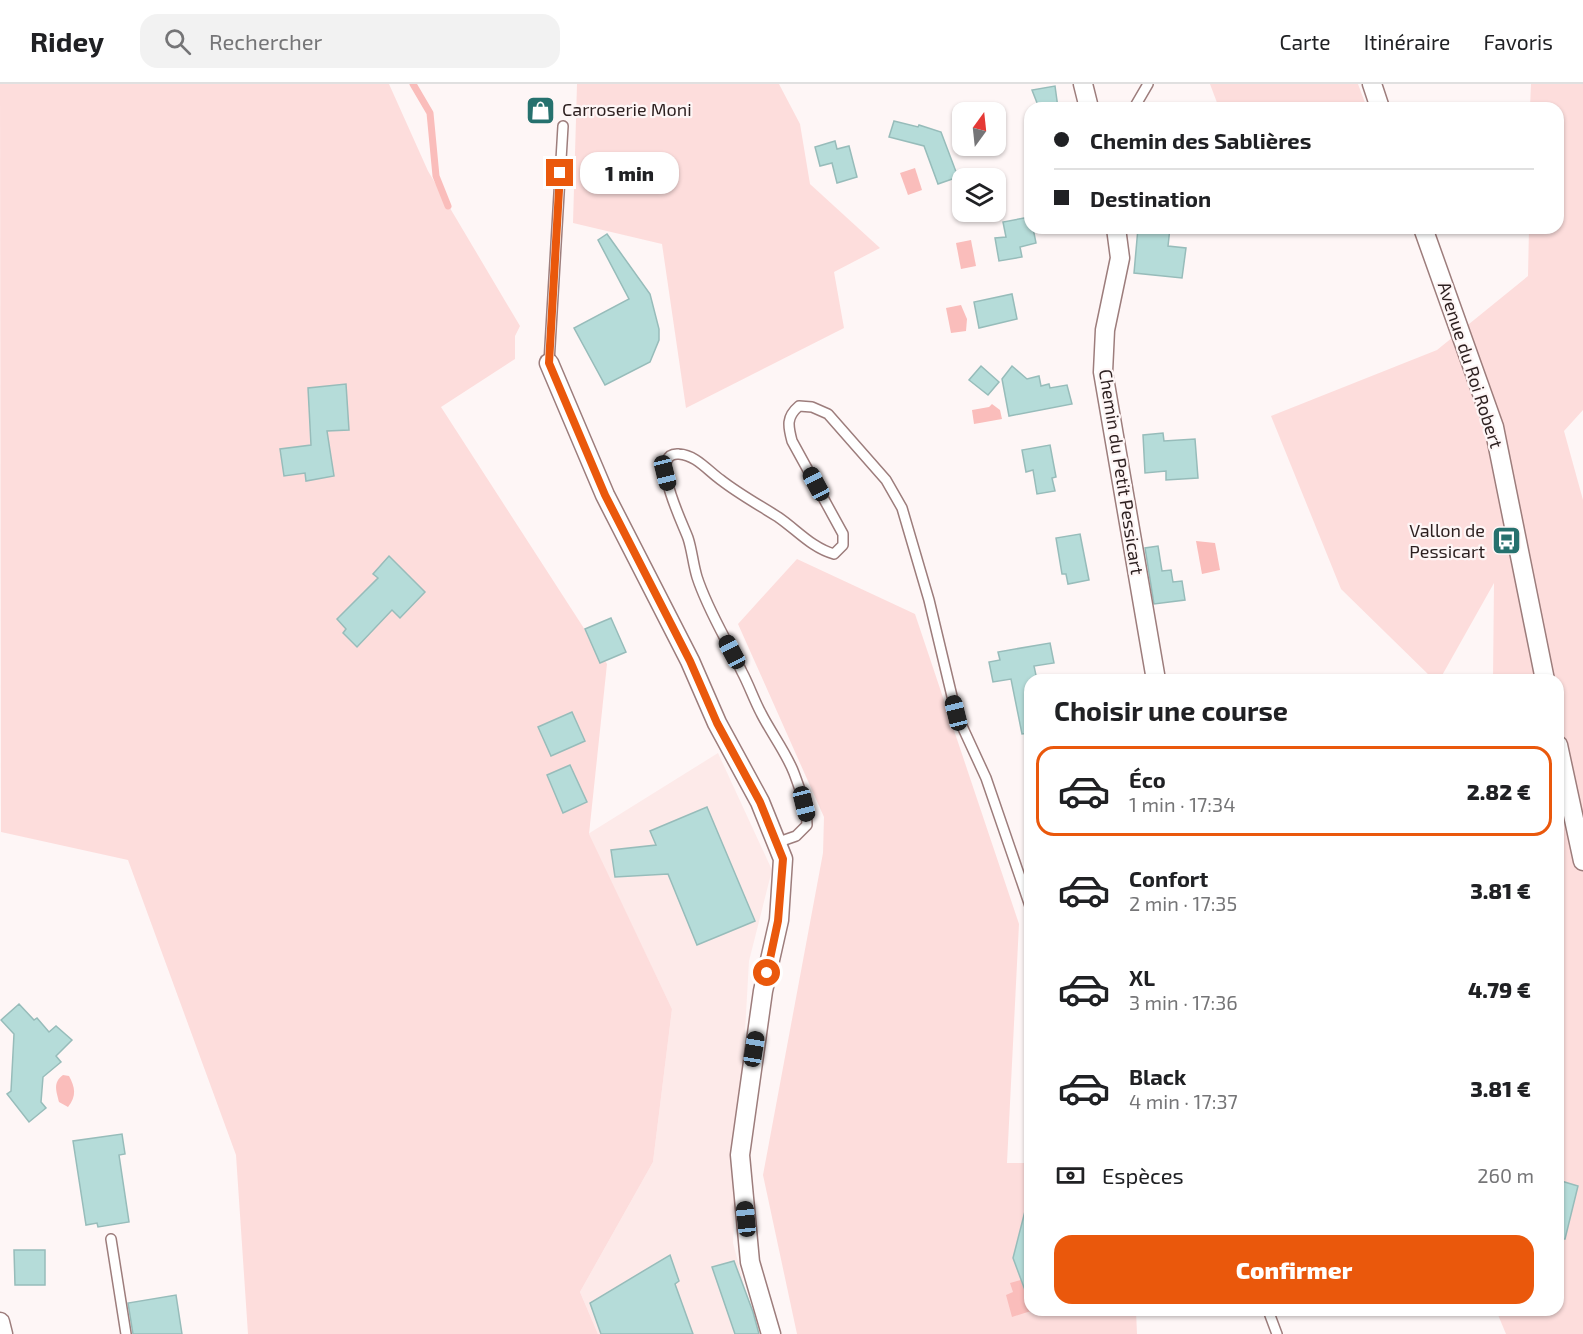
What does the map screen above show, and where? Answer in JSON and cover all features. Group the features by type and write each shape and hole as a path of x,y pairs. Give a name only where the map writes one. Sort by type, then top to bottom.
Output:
{"street":[{"path":"1083,84 1088,102"},
{"path":"1372,84 1378,102"},
{"name":"Chemin du Petit Pessicart","path":"1117,234 1120,258 1104,330 1103,372 1155,674"},
{"name":"Avenue du Roi Robert","path":"1426,234 1494,427 1544,674"},
{"path":"549,363 605,495 690,661 717,723 760,802 783,859 778,921 763,991 740,1155 750,1262 771,1334"},
{"path":"1564,774 1583,861"},
{"path":"0,1322 3,1334"}],"lane":[{"path":"1138,102 1148,84"},
{"path":"549,363 563,126"},
{"path":"776,843 803,831 807,825 804,804 794,771 760,712 711,611 697,577 688,538 672,499 665,473 667,461 672,455 686,456 780,518 821,551 834,554 843,545 843,534 792,441 788,426 791,413 799,406 813,407 828,414 886,480 902,508 929,600 956,713 987,778 1024,888"},
{"path":"111,1239 126,1334"},
{"path":"1270,1316 1277,1334"}],"shaded area":[{"path":"0,84 389,84 428,171 520,326 515,336 515,359 441,407 607,664 589,834 672,1009 653,1162 580,1292 598,1334 248,1334 236,1155 128,860 1,832"},
{"path":"577,84 779,84 800,124 810,184 880,248 834,272 844,328 686,408 662,244 573,223"},
{"path":"1210,84 1358,84 1365,102 1217,102"},
{"path":"1531,84 1583,84 1583,410 1564,431 1583,500 1583,1334 1506,1334 1498,1316 1564,1316 1564,674 1493,674 1494,583 1443,674 1428,674 1341,589 1271,416 1437,350 1528,276 1529,234 1564,234 1564,102 1530,102"},
{"path":"915,168 922,190 908,195 900,173"},
{"path":"971,240 976,266 961,269 956,243"},
{"path":"961,305 967,319 966,331 951,333 946,308"},
{"path":"992,404 1000,410 1002,419 974,424 972,410 989,407"},
{"path":"1196,541 1215,543 1220,570 1202,574"},
{"path":"797,559 915,614 1019,924 1007,1163 1024,1163 1024,1316 1136,1316 1137,1334 797,1334 763,1175 823,853 824,817 738,624"},
{"path":"718,753 772,870 749,961 733,1243 757,1334 598,1334 580,1292 653,1162 672,1009 588,834"},
{"path":"63,1075 69,1076 74,1088 73,1099 68,1107 59,1102 56,1091 57,1081"},
{"path":"1021,1280 1024,1289 1024,1313 1012,1317 1006,1295 1013,1292 1010,1283"}],"building":[{"path":"1055,86 1057,102 1037,102 1032,90"},
{"path":"894,121 918,127 919,125 941,132 955,168 952,168 952,179 938,184 924,146 889,137"},
{"path":"835,141 837,149 849,146 857,177 837,183 832,163 820,166 815,147"},
{"path":"1024,218 1024,234 1034,234 1036,243 1020,247 1022,257 999,261 995,238 1006,237 1003,222"},
{"path":"607,234 650,294 659,329 659,340 650,362 605,385 574,328 629,299 598,240"},
{"path":"1137,234 1169,234 1168,246 1186,248 1182,278 1134,273"},
{"path":"1012,294 1017,319 979,328 974,302"},
{"path":"981,366 999,382 988,395 969,380"},
{"path":"1012,366 1027,379 1039,376 1041,386 1049,384 1050,388 1067,385 1072,404 1009,416 1002,379"},
{"path":"346,384 349,430 327,431 334,476 306,481 305,473 284,476 280,449 311,445 308,388"},
{"path":"1163,433 1164,441 1195,439 1198,478 1166,480 1166,471 1145,473 1143,435"},
{"path":"1050,445 1056,477 1052,478 1055,491 1037,494 1033,470 1026,472 1022,450"},
{"path":"1080,534 1089,580 1068,584 1066,574 1062,574 1056,538"},
{"path":"1158,546 1162,571 1171,570 1173,582 1182,581 1185,600 1154,604 1145,548"},
{"path":"389,556 425,592 400,618 392,610 357,647 343,633 346,629 337,619 378,578 373,574"},
{"path":"611,618 626,652 600,663 585,629"},
{"path":"1050,643 1054,663 1034,666 1036,674 1024,674 1024,734 1022,734 1011,679 993,682 989,662 1000,660 998,652"},
{"path":"572,712 585,741 551,756 538,727"},
{"path":"570,765 587,802 563,813 547,775"},
{"path":"707,807 755,921 697,945 668,874 615,877 611,850 656,845 650,831"},
{"path":"19,1004 34,1020 37,1018 49,1032 56,1026 72,1040 56,1056 61,1062 43,1077 41,1102 46,1108 29,1122 7,1094 11,1091 14,1034 1,1020"},
{"path":"122,1134 125,1154 119,1155 129,1222 98,1227 97,1223 86,1225 73,1141"},
{"path":"1564,1182 1578,1186 1564,1239"},
{"path":"1024,1215 1024,1288 1013,1258"},
{"path":"14,1250 45,1250 45,1285 15,1285"},
{"path":"670,1255 679,1281 675,1284 693,1334 601,1334 590,1303"},
{"path":"734,1261 759,1334 735,1334 712,1267"},
{"path":"176,1295 182,1334 133,1334 128,1303"}],"waterway":[{"path":"413,84 430,113 436,176 448,206"}],"place":[{"name":"Carroserie Moni","path":"541,110"},
{"name":"Vallon de Pessicart","path":"1506,541"}],"route":[{"path":"560,173 549,363 605,495 690,661 717,723 760,802 783,859 778,921 767,973"}]}
